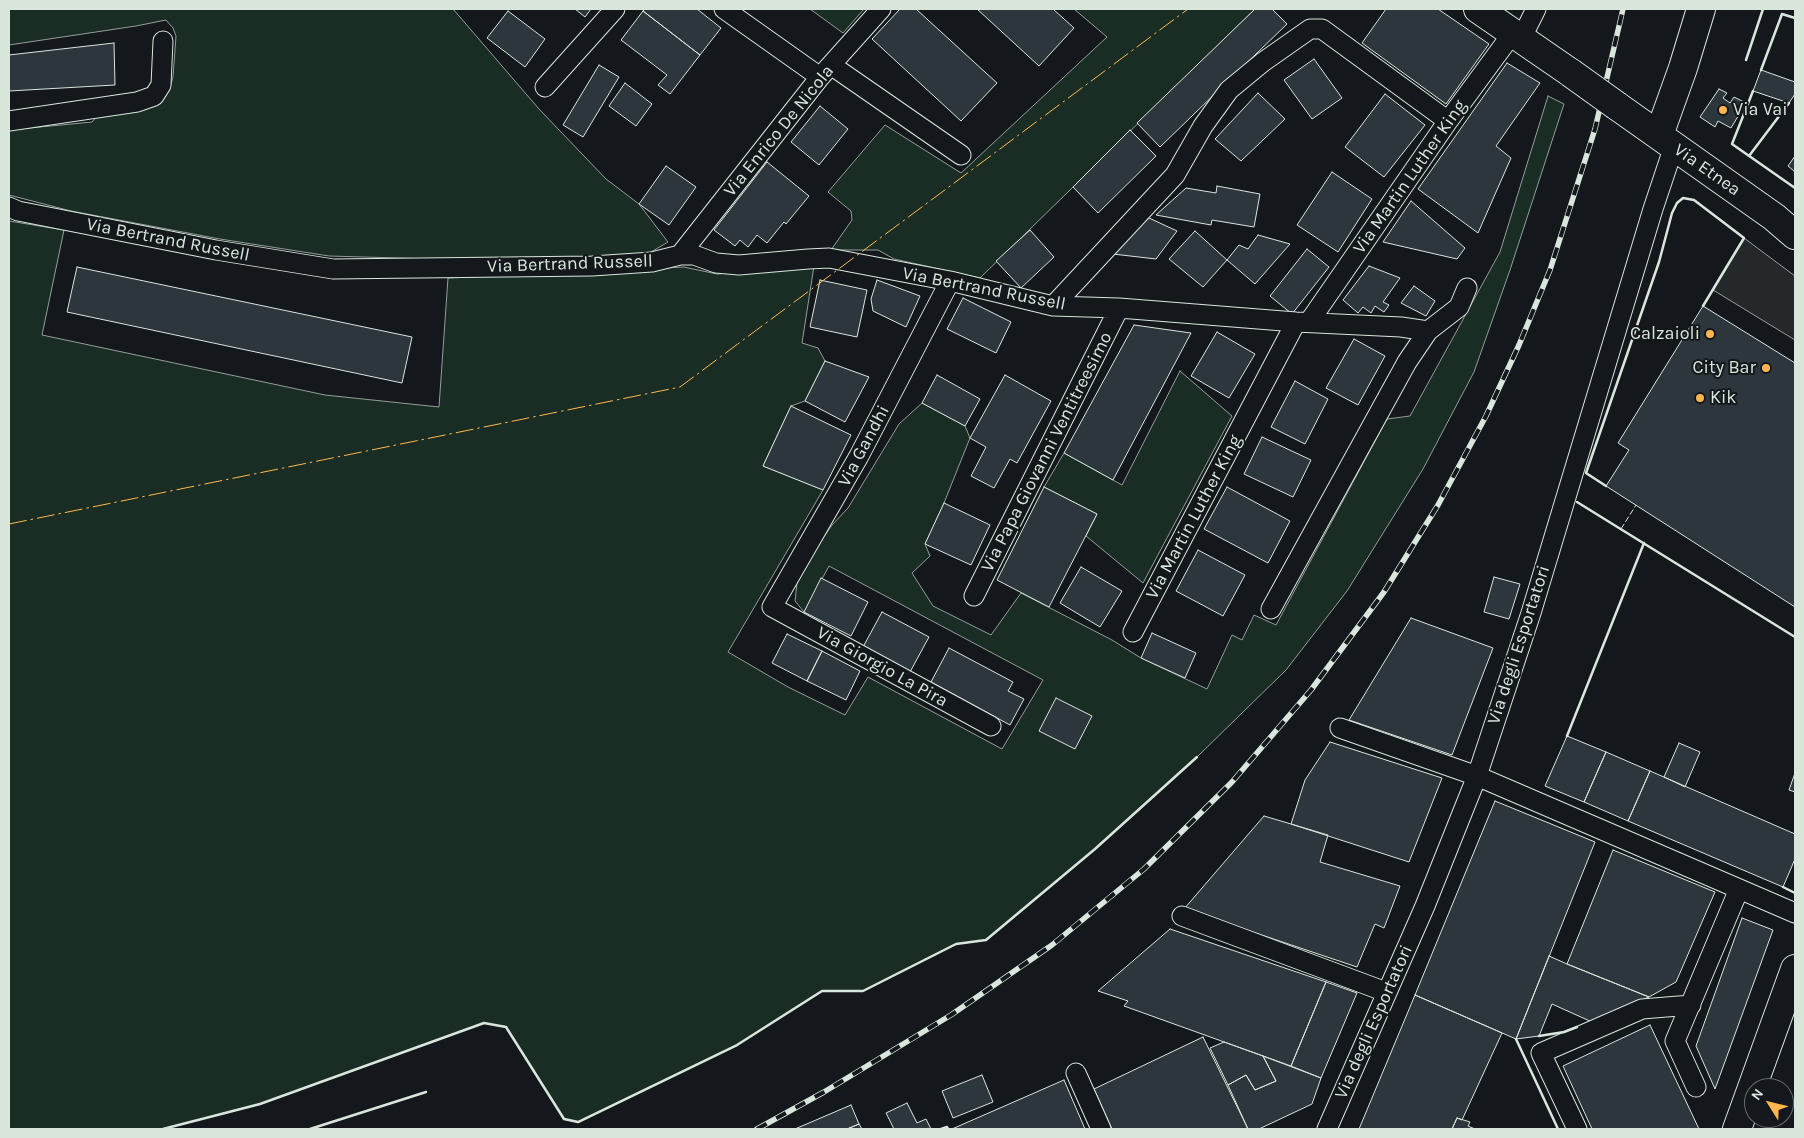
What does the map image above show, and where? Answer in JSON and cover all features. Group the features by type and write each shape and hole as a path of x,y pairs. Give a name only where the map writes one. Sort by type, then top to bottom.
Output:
{"main road":[{"path":"1478,9 1517,37"},
{"path":"1667,141 1683,68 1701,9"},
{"name":"Via Etnea","path":"1517,37 1774,217 1795,235"},
{"path":"1737,1129 1795,968"}],"street":[{"path":"545,87 615,9"},
{"path":"724,9 961,155"},
{"name":"Via Enrico De Nicola","path":"680,255 826,71 880,9"},
{"name":"Via Martin Luther King","path":"1133,632 1302,322 1448,121 1517,37 1536,9"},
{"path":"1053,306 1175,175 1203,126 1229,90 1263,62 1310,29 1322,29 1448,121"},
{"path":"9,121 137,102 154,96 160,85 163,41"},
{"name":"Via degli Esportatori","path":"1327,1129 1425,906 1477,776 1531,613 1653,209 1667,141"},
{"name":"Via Bertrand Russell","path":"9,207 18,211 216,250 334,269 592,266 652,262 680,255 694,255 716,263 739,265 829,258 950,281 1053,306 1119,308 1302,322 1402,327 1428,331"},
{"name":"Via Gandhi","path":"772,607 859,456 950,281"},
{"path":"1271,608 1407,362 1428,331 1459,307 1467,288"},
{"name":"Via Papa Giovanni Ventitreesimo","path":"974,596 1119,308"},
{"name":"Via Giorgio La Pira","path":"772,607 991,726"},
{"path":"1340,728 1477,776 1795,913"},
{"path":"1696,1087 1675,1041 1739,889"},
{"path":"1182,916 1386,992"},
{"path":"1577,1129 1541,1053 1642,1009 1691,1004"},
{"path":"1076,1074 1101,1129"}],"green space":[{"path":"9,9 453,9 539,109 606,179 639,204 668,242 651,252 624,256 433,259 329,256 220,239 71,211 9,195 9,130 92,122 97,116 159,101 169,91 173,77 176,36 173,28 166,20 9,45"},
{"path":"810,9 864,9 843,33"},
{"path":"1074,9 1255,9 980,278 894,259 878,250 831,250 852,220 851,211 828,192 885,125 961,173 1107,37"},
{"path":"1548,96 1564,104 1510,270 1474,372 1423,469 1347,591 1286,670 1197,757 1095,849 986,940 956,944 863,991 822,991 737,1045 578,1122 564,1119 506,1027 484,1023 260,1104 163,1129 9,1129 9,221 64,230 42,335 325,395 439,407 448,278 684,267 717,274 814,266 802,343 818,348 825,361 805,401 791,406 763,466 823,490 728,652 788,687 845,715 868,677 1002,749 1043,680 829,566 804,612 795,601 797,583 813,552 832,525 848,508 899,424 922,403 965,426 970,438 925,544 930,556 912,573 933,606 991,635 1021,593 1112,640 1141,658 1207,689 1232,635 1242,640 1254,615 1276,625 1387,419 1410,416 1500,252"},
{"path":"1180,371 1232,416 1143,583 1086,536 1097,514 1044,487 1064,453 1122,485"}],"shaded area":[{"path":"1744,238 1795,276 1795,340 1713,290"}],"building":[{"path":"575,9 591,9 585,17"},
{"path":"645,9 697,9 721,28 700,55 643,11"},
{"path":"900,9 916,9 997,83 961,121 872,39"},
{"path":"977,9 1053,9 1074,28 1039,66"},
{"path":"1255,9 1272,9 1287,24 1160,147 1137,123"},
{"path":"1386,9 1438,9 1489,44 1446,104 1362,43"},
{"path":"508,11 545,39 525,67 487,38"},
{"path":"643,11 700,55 670,94 658,85 667,75 621,40"},
{"path":"114,43 115,85 9,91 9,55"},
{"path":"1314,59 1342,98 1312,119 1284,80"},
{"path":"1507,63 1540,83 1496,146 1511,158 1478,233 1418,189"},
{"path":"599,65 619,77 583,137 563,125"},
{"path":"1761,70 1795,82 1795,94 1789,103 1753,91"},
{"path":"625,83 652,104 636,126 609,106"},
{"name":"Via Vai","path":"1719,89 1727,93 1723,98 1730,103 1734,97 1746,103 1731,128 1718,121 1715,127 1700,117"},
{"path":"1258,93 1285,119 1241,161 1215,139"},
{"path":"1385,94 1425,125 1384,177 1345,147"},
{"path":"820,106 848,129 819,165 791,142"},
{"path":"1130,130 1156,156 1098,213 1073,187"},
{"path":"1795,156 1795,172 1788,166"},
{"path":"767,162 809,196 786,224 784,222 767,243 757,235 748,247 740,240 735,246 714,230"},
{"path":"666,166 696,187 669,225 639,204"},
{"path":"1332,172 1372,199 1338,252 1297,225"},
{"path":"1217,186 1260,194 1254,227 1212,220 1211,225 1156,215 1186,188 1216,193"},
{"path":"1411,201 1465,248 1457,259 1383,242"},
{"path":"1149,218 1177,231 1156,259 1113,254"},
{"path":"1030,230 1054,257 1021,288 996,261"},
{"path":"1195,231 1227,260 1203,287 1169,259"},
{"path":"1258,235 1290,244 1255,284 1227,260 1239,245 1248,249"},
{"path":"1307,249 1329,267 1292,314 1270,296"},
{"path":"1369,266 1400,278 1383,302 1389,305 1384,312 1375,306 1371,313 1363,307 1358,313 1343,300"},
{"path":"77,267 412,337 402,383 67,312"},
{"path":"820,280 867,290 857,337 810,327"},
{"path":"877,280 920,296 906,327 873,311 871,299"},
{"path":"1414,286 1435,301 1426,316 1401,303"},
{"path":"963,298 1011,322 996,353 947,329"},
{"path":"1703,306 1795,363 1795,607 1606,486 1629,450 1618,443"},
{"path":"1134,325 1191,333 1113,480 1064,453"},
{"path":"1217,332 1255,354 1229,398 1191,376"},
{"path":"1354,339 1385,356 1358,405 1326,388"},
{"path":"825,361 869,377 845,422 805,401"},
{"path":"937,375 980,399 965,426 922,403"},
{"path":"1005,375 1051,401 1017,463 1010,459 994,488 971,476 986,447 970,438"},
{"path":"1295,381 1328,399 1305,444 1271,427"},
{"path":"791,406 851,435 823,490 763,466"},
{"path":"1262,437 1311,460 1293,497 1244,474"},
{"path":"1044,487 1097,514 1049,607 997,580"},
{"path":"1227,487 1290,521 1268,563 1204,529"},
{"path":"944,503 990,525 971,565 925,544"},
{"path":"1198,550 1245,575 1223,616 1176,591"},
{"path":"1081,567 1122,591 1100,627 1060,603"},
{"path":"1494,577 1520,584 1509,619 1484,612"},
{"path":"821,578 868,602 851,636 804,612"},
{"path":"882,612 929,637 910,672 863,647"},
{"path":"1411,618 1493,648 1452,755 1349,720"},
{"path":"1152,633 1196,653 1185,678 1141,658"},
{"path":"787,634 822,651 807,681 772,663"},
{"path":"949,648 1013,682 1008,691 1024,699 1010,725 931,682"},
{"path":"822,651 860,671 846,700 807,681"},
{"path":"1056,698 1092,716 1075,749 1039,731"},
{"path":"1567,736 1606,752 1584,802 1545,786"},
{"path":"1330,742 1442,778 1409,862 1291,824 1305,780"},
{"path":"1679,743 1700,752 1685,787 1664,777"},
{"path":"1606,752 1650,771 1628,821 1584,802"},
{"path":"1650,771 1795,834 1795,859 1783,887 1628,821"},
{"path":"1795,773 1795,792 1789,790"},
{"path":"1495,801 1595,842 1516,1039 1415,995"},
{"path":"1264,816 1328,835 1320,862 1400,886 1384,928 1375,924 1357,967 1184,909"},
{"path":"1613,850 1715,892 1676,982 1649,997 1567,964"},
{"path":"1742,918 1773,930 1715,1089 1696,1046"},
{"path":"1170,929 1326,982 1291,1066 1124,1006 1128,1001 1098,991"},
{"path":"1549,956 1649,997 1592,1022 1552,1004 1539,1036 1516,1039"},
{"path":"1326,982 1357,993 1321,1078 1291,1066"},
{"path":"1415,995 1502,1033 1462,1120 1457,1118 1452,1129 1359,1129"},
{"path":"1650,1025 1699,1129 1592,1129 1563,1066"},
{"path":"1203,1037 1248,1129 1112,1129 1094,1089"},
{"path":"1224,1042 1263,1056 1276,1081 1255,1090 1246,1075 1228,1085 1210,1048"},
{"path":"1263,1056 1321,1078 1312,1104 1259,1129 1248,1129 1228,1085 1246,1075 1255,1090 1276,1081"},
{"path":"982,1075 993,1102 953,1118 942,1091"},
{"path":"1064,1080 1085,1129 952,1129"},
{"path":"907,1103 917,1123 926,1119 931,1129 894,1129 886,1113"},
{"path":"851,1105 859,1124 847,1129 795,1129"},
{"path":"1457,1118 1470,1122 1468,1126 1475,1129 1452,1129"},
{"path":"859,1124 862,1129 847,1129"}],"railway":[{"path":"757,1129 824,1092 951,1015 1052,945 1144,869 1232,782 1311,690 1384,592 1438,505 1486,416 1519,345 1550,270 1595,129 1623,9"}],"fence":[{"path":"1621,529 1636,505"}],"wall":[{"path":"1746,60 1763,9"},
{"path":"1761,70 1782,14 1795,18"},
{"path":"1753,91 1732,144 1795,188"},
{"path":"1749,156 1789,103"},
{"path":"1606,486 1586,473 1659,262 1672,213 1677,203 1683,198 1694,200 1744,238 1703,306"},
{"path":"1577,502 1795,637"},
{"path":"1567,736 1644,543"},
{"path":"163,1129 260,1104 484,1023 506,1027 564,1119 578,1122 737,1045 822,991 863,991 956,944 986,940 1095,849 1197,757"},
{"path":"1783,887 1795,893"},
{"path":"1539,1036 1564,1032 1577,1027"},
{"path":"1516,1039 1558,1129"},
{"path":"310,1129 426,1092"},
{"path":"941,1129 947,1127 948,1129"}],"power":[{"path":"9,524 680,387 1188,9"}],"place":[{"name":"Via Vai","path":"1723,110"},
{"name":"Calzaioli","path":"1710,334"},
{"name":"City Bar","path":"1766,368"},
{"name":"Kik","path":"1700,398"}]}
